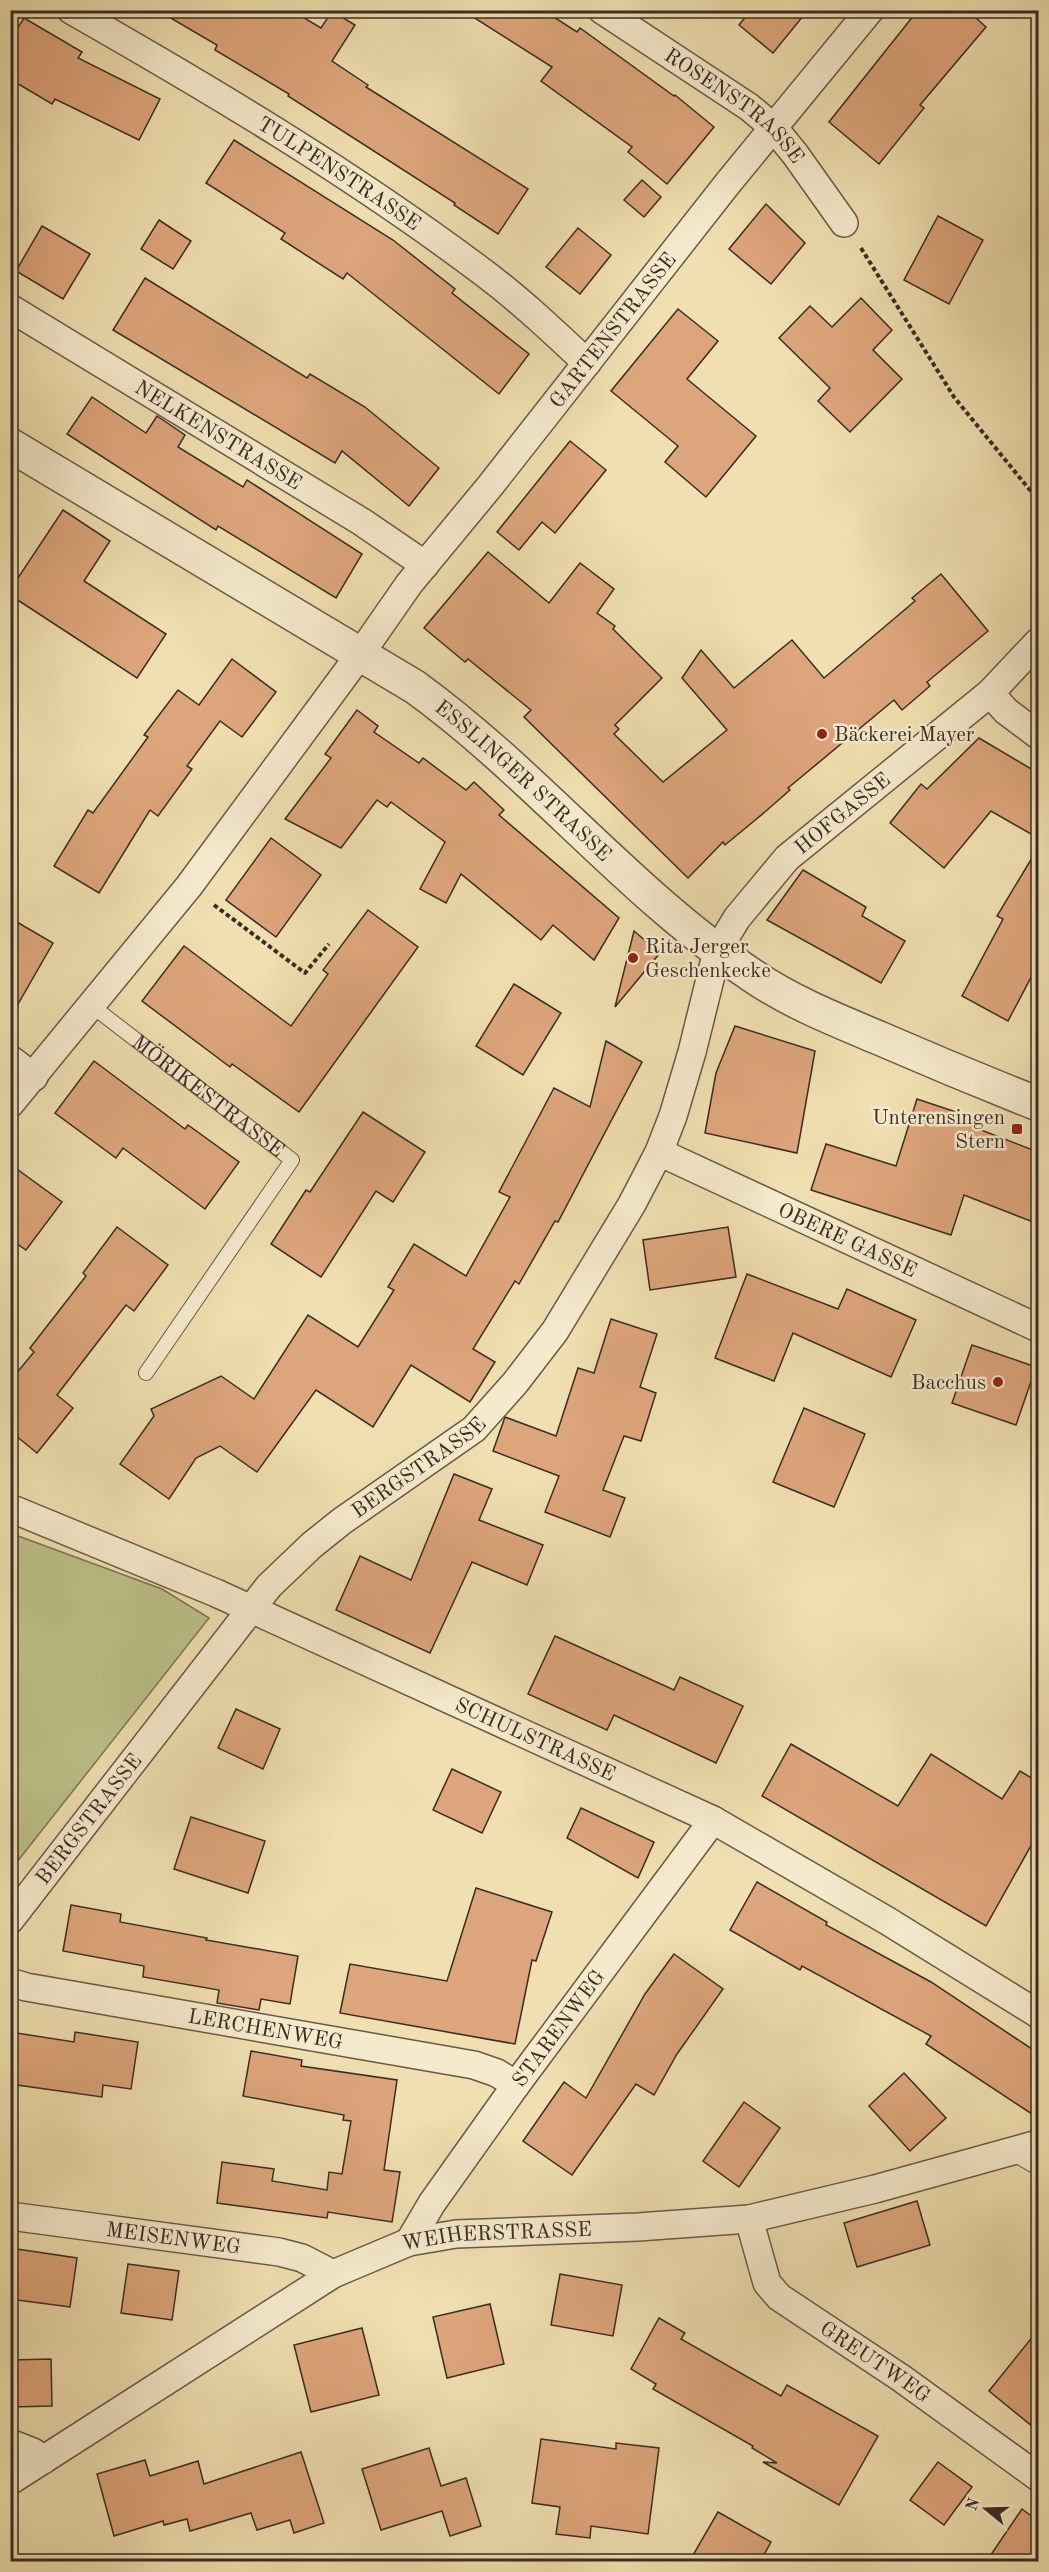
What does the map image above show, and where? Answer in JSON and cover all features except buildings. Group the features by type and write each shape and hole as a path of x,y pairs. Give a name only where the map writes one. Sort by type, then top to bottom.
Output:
{"street":[{"name":"TULPENSTRASSE","path":"71,10 176,70 322,159 485,274 587,363"},
{"name":"ROSENSTRASSE","path":"602,10 750,107 773,127 844,223"},
{"name":"GARTENSTRASSE","path":"361,654 424,565 773,127 870,10"},
{"name":"NELKENSTRASSE","path":"10,308 362,522 424,565"},
{"name":"ESSLINGER STRASSE","path":"10,445 361,654 450,713 650,896 717,951 755,977 815,1010 1038,1104"},
{"name":"HOFGASSE","path":"717,951 754,896 787,858 990,693 1038,642"},
{"path":"10,1104 189,886 361,654"},
{"path":"990,693 1006,711 1038,735"},
{"name":"BERGSTRASSE","path":"10,1920 281,1573 312,1545 474,1429 555,1331 632,1204 659,1152 673,1116 692,1053 717,951"},
{"path":"10,1059 34,1077"},
{"name":"OBERE GASSE","path":"659,1152 1038,1328"},
{"name":"SCHULSTRASSE","path":"10,1508 163,1570 251,1609 713,1820 886,1920 1038,2014"},
{"name":"STARENWEG","path":"409,2242 432,2203 516,2085 713,1820"},
{"name":"LERCHENWEG","path":"10,1982 26,1987 474,2065 497,2073 516,2085"},
{"name":"WEIHERSTRASSE","path":"10,2481 333,2274 409,2242 456,2234 638,2227 749,2219 875,2189 1038,2144"},
{"name":"MEISENWEG","path":"10,2216 279,2252 311,2262 333,2274"},
{"name":"GREUTWEG","path":"749,2219 767,2283 779,2297 901,2378 1038,2477"},
{"path":"10,2443 33,2452 43,2460"}],"lane":[{"name":"MÖRIKESTRASSE","path":"92,1006 292,1160 146,1373"},
{"path":"1008,2152 1038,2168"}],"path":[{"path":"844,223 954,397 1038,500"},
{"path":"189,886 306,973 329,944"}],"green space":[{"path":"10,1533 162,1589 209,1618 17,1862 10,1861"}],"place":[{"name":"Bäckerei Mayer","path":"822,734"},
{"name":"Rita Jerger Geschenkecke","path":"633,958"},
{"name":"Unterensingen Stern","path":"1017,1129"},
{"name":"Bacchus","path":"998,1382"}]}
